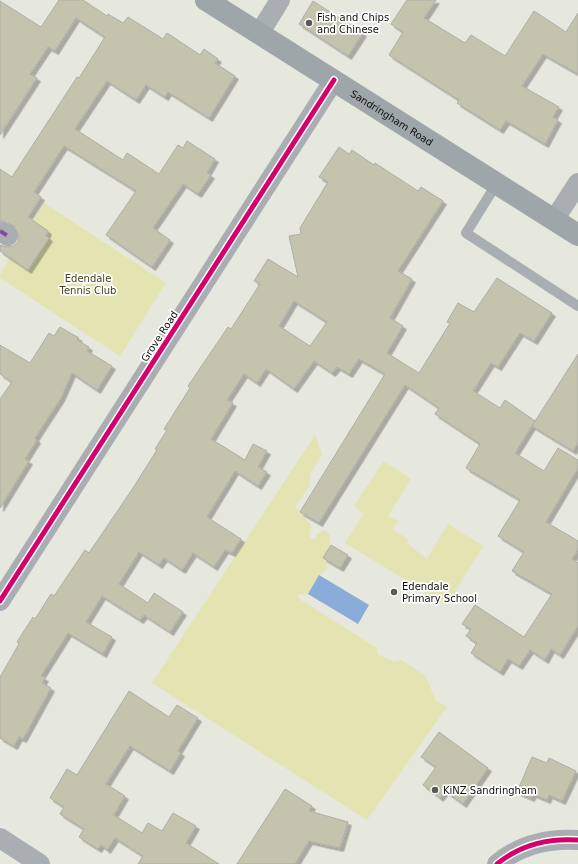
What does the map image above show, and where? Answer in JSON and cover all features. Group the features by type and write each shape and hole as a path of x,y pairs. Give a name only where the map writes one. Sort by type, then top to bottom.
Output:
{"main road":[{"name":"Sandringham Road","path":"206,0 578,235"}],"street":[{"path":"259,34 280,0"},
{"name":"Grove Road","path":"0,602 334,80"},
{"path":"554,220 578,183"},
{"path":"0,838 40,864"},
{"path":"497,864 529,846 563,839 578,840"}],"lane":[{"path":"497,183 466,233 578,306"}],"green space":[{"name":"Edendale Tennis Club","path":"44,203 166,283 120,356 0,278 0,274"},
{"path":"315,435 322,454 310,474 309,486 295,507 302,513 312,527 309,530 310,539 315,539 317,534 324,530 330,535 330,544 327,569 319,575 308,594 297,595 301,600 377,648 377,654 394,662 401,660 425,675 436,701 447,707 367,820 152,683"},
{"path":"384,461 411,479 388,516 398,521 392,529 408,539 407,543 427,559 448,524 483,546 447,605 345,543 363,514 354,506"}],"water":[{"path":"319,575 369,605 358,624 308,594"}],"building":[{"path":"59,0 83,0 107,16 108,14 123,23 128,17 163,39 167,33 200,55 204,49 218,59 215,63 235,76 209,118 168,92 165,97 146,85 136,100 107,81 75,129 123,160 127,153 159,174 178,145 183,148 187,141 215,159 207,173 211,175 198,194 183,184 153,228 170,240 152,267 106,235 136,191 64,146 34,192 41,197 28,217 48,231 46,236 49,238 28,270 0,251 0,245 7,247 13,246 18,242 19,236 14,226 0,220 0,169 12,177 105,37 76,18 55,51 48,47 30,74 37,78 0,135 0,1 41,27"},
{"path":"407,0 436,0 424,18 465,43 471,35 505,56 534,11 566,32 578,13 578,74 543,54 522,86 559,107 553,117 558,120 545,144 506,121 500,130 457,103 459,100 389,55 403,32 391,24"},
{"path":"313,1 363,33 348,56 299,24"},
{"path":"339,147 349,154 352,150 418,191 421,187 443,201 398,271 412,279 390,318 403,326 387,353 419,373 450,323 447,322 458,303 474,312 497,278 552,313 534,341 520,333 498,367 491,363 473,391 500,408 505,400 535,421 515,453 544,471 558,448 578,460 578,468 546,522 578,541 578,549 572,559 578,563 578,626 560,655 551,649 545,660 530,650 519,666 508,659 500,672 471,653 477,643 466,636 471,629 462,624 475,605 524,637 552,594 512,571 524,552 498,536 520,500 466,468 480,444 435,414 439,408 405,385 319,523 300,512 385,374 359,359 349,374 337,367 332,373 314,361 294,389 266,369 257,383 244,374 227,400 233,403 211,439 245,460 253,444 267,451 258,467 267,472 258,486 235,471 207,517 241,539 232,553 225,550 214,567 193,553 182,570 164,558 159,565 139,552 119,584 148,603 154,593 183,612 170,632 144,615 140,620 102,596 86,622 112,637 103,654 68,633 41,676 45,678 42,683 51,688 23,739 19,737 14,746 0,738 0,677 19,644 17,642 33,617 35,619 51,594 54,596 85,550 89,553 133,488 157,450 155,449 167,430 164,429 190,388 188,386 228,327 231,329 260,284 254,281 268,259 298,277 289,236 301,234 300,228 328,182 319,177","holes":["294,301 327,322 310,346 279,326"]},
{"path":"60,327 79,338 77,340 89,347 87,351 112,366 97,390 72,373 61,398 35,438 37,440 25,459 29,461 0,508 0,399 12,382 0,374 0,345 30,363 49,333 54,336"},
{"path":"578,354 578,442 573,451 532,426"},
{"path":"331,545 348,555 340,568 323,558"},
{"path":"129,691 169,717 177,705 198,718 178,751 181,753 170,771 130,746 106,784 125,796 114,815 142,833 148,823 162,831 173,813 196,826 186,843 219,864 138,864 143,856 115,838 107,850 101,845 98,849 79,837 84,829 60,814 64,807 50,798 67,769 77,775"},
{"path":"439,732 488,768 463,804 445,791 440,798 423,785 436,767 421,757"},
{"path":"532,757 547,763 549,758 576,771 562,801 549,795 547,800 533,794 531,798 517,792"},
{"path":"285,789 312,806 309,811 348,822 340,848 309,841 295,864 237,864"}],"marked path":[{"path":"0,231 8,236"}],"cycle path":[{"path":"0,601 334,80"},
{"path":"497,864 515,852 535,844 556,840 578,840"}],"place":[{"name":"Fish and Chips and Chinese","path":"309,23"},
{"name":"Edendale Primary School","path":"394,592"},
{"name":"KiNZ Sandringham","path":"435,790"}]}
